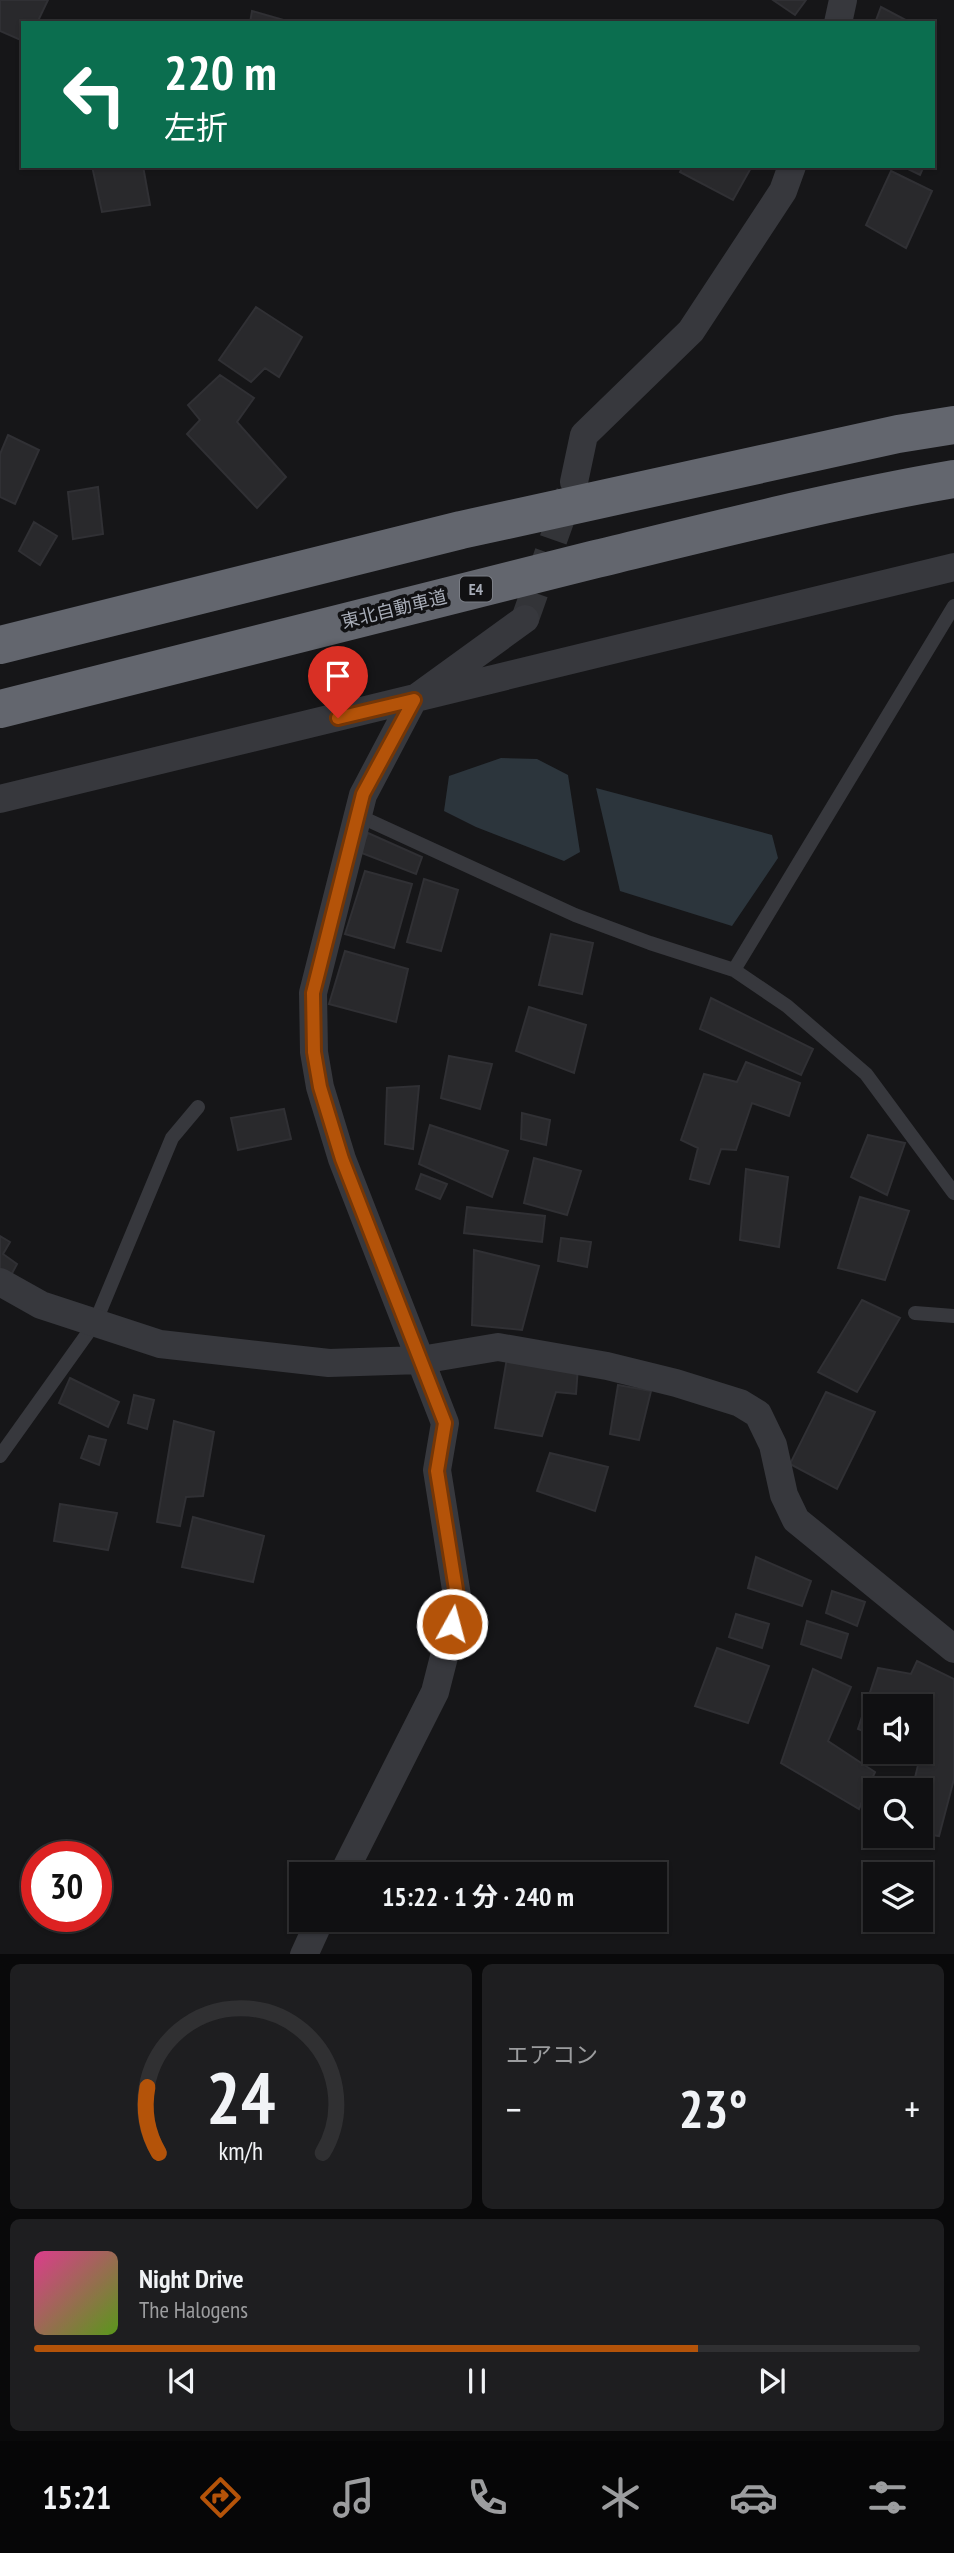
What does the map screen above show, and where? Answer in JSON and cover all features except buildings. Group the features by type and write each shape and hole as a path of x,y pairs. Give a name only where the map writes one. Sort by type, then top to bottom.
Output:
{"highway":[{"path":"0,645 461,530 898,434 954,425"},
{"name":"東北自動車道","path":"0,709 674,540 896,489 954,479"}],"street":[{"path":"838,21 843,0"},
{"path":"574,482 584,435 691,331 783,191 791,168"},
{"path":"0,799 954,567"},
{"path":"349,1862 435,1692 458,1602 437,1471 445,1423 342,1159 320,1087 314,1052 313,993 363,794 414,700 525,619"},
{"path":"0,1282 41,1305 160,1344 329,1363 421,1360 498,1347 607,1366 676,1383 740,1403 758,1414 773,1445 783,1495 796,1520 954,1650"},
{"path":"304,1954 315,1932"}],"lane":[{"path":"734,970 954,606"},
{"path":"358,816 575,915 734,970 787,1006 866,1074 954,1193"},
{"path":"0,1457 95,1323 172,1138 198,1107"},
{"path":"915,1312 954,1316"}],"shaded area":[{"path":"501,758 537,759 568,775 580,852 564,861 476,827 444,811 449,776"},
{"path":"596,788 772,835 778,858 732,926 620,891"}],"tunnel":[{"path":"525,619 570,493"}],"route":[{"path":"338,718 414,700 363,794 313,993 314,1052 320,1087 342,1159 445,1423 437,1471 458,1602 452,1624"}]}
